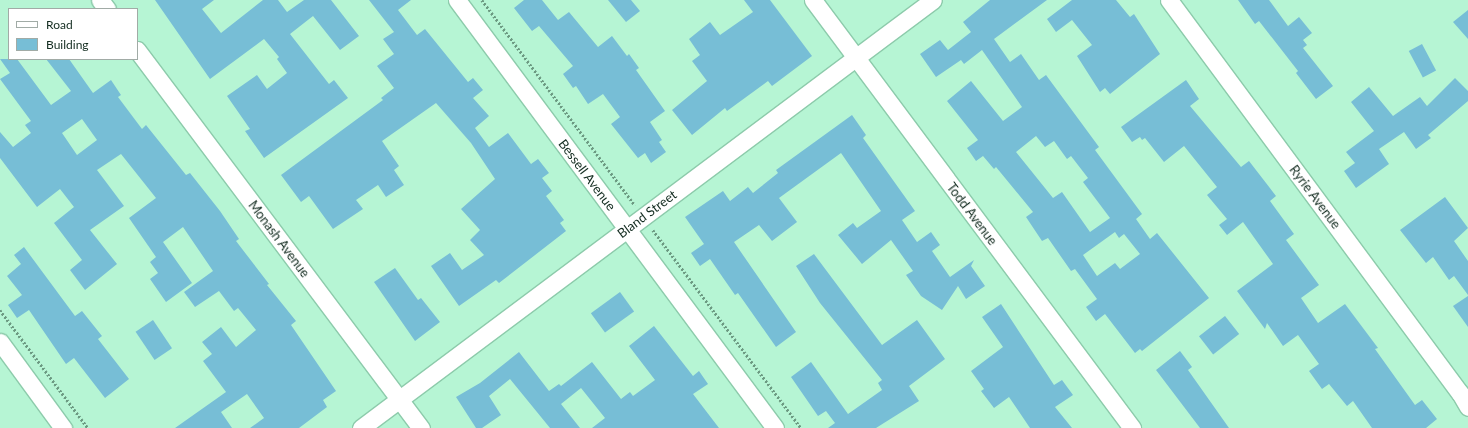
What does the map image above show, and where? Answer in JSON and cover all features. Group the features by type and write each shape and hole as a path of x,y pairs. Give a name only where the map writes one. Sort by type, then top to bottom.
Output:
{"street":[{"path":"100,0 106,8"},
{"name":"Bessell Avenue","path":"457,0 775,428"},
{"name":"Todd Avenue","path":"813,0 1132,428"},
{"name":"Bland Street","path":"361,428 933,0"},
{"name":"Ryrie Avenue","path":"1169,0 1465,399"},
{"name":"Monash Avenue","path":"138,51 421,428"},
{"path":"0,342 63,428"}],"path":[{"path":"0,310 88,428"}],"building":[{"path":"155,0 214,0 202,9 221,33 263,0 278,0 287,12 304,0 331,0 359,36 340,50 313,16 290,34 329,84 334,80 348,98 264,158 245,131 250,129 227,96 257,75 267,89 287,73 277,59 279,57 264,39 210,79"},
{"path":"369,0 411,0 398,10 417,35 425,29 468,82 473,78 483,90 473,98 489,116 475,128 489,147 508,133 531,164 538,159 549,173 542,178 552,191 546,196 564,220 560,223 566,231 499,283 496,280 459,306 431,266 450,253 462,270 484,255 470,240 480,230 461,209 495,179 471,143 436,103 382,141 399,166 394,170 404,185 386,197 378,185 356,200 363,209 333,229 309,196 301,202 281,175 383,100 381,98 394,88 377,66 394,54 383,39 394,32"},
{"path":"524,0 542,0 558,20 569,12 598,47 612,36 627,56 629,54 639,68 636,70 665,111 650,122 662,140 659,142 666,152 651,163 645,153 638,158 611,124 620,117 603,94 588,104 576,86 573,88 563,74 573,66 539,26 532,31 514,8"},
{"path":"608,0 631,0 640,11 626,22"},
{"path":"744,0 770,0 812,56 772,86 768,81 727,111 725,108 692,135 672,110 707,81 692,61 700,55 689,39 710,22 720,35 753,12"},
{"path":"990,0 1047,0 994,39 1010,62 1021,54 1039,80 1046,75 1099,147 1095,150 1142,214 1136,219 1150,239 1157,233 1209,298 1142,351 1140,349 1135,353 1105,314 1096,321 1086,307 1097,299 1075,269 1071,271 1048,238 1042,241 1026,217 1033,212 996,167 994,169 983,156 976,161 967,148 978,140 947,101 971,81 1003,121 1022,107 982,50 964,64 961,60 936,77 920,54 940,40 948,50 971,32 963,22","holes":["1036,136 1045,147 1054,141 1067,159 1071,156 1088,178 1083,182 1110,218 1090,232 1062,192 1053,198 1016,152","1115,232 1119,238 1124,234 1140,254 1120,269 1115,263 1097,276 1083,255"]},
{"path":"1072,0 1116,0 1130,17 1134,14 1160,54 1110,94 1105,88 1100,92 1077,56 1092,45 1072,20 1056,32 1047,19"},
{"path":"1238,0 1269,0 1288,26 1299,17 1312,33 1303,40 1307,45 1303,48 1333,86 1316,99 1296,73 1298,71 1259,21 1255,24"},
{"path":"1468,10 1468,39 1453,22"},
{"path":"1422,44 1436,70 1423,78 1409,51"},
{"path":"0,59 18,60 51,105 71,91 47,60 70,60 93,93 111,80 121,95 118,97 142,129 146,125 186,175 190,173 220,211 239,239 236,241 269,284 267,285 296,321 291,325 336,391 323,400 327,407 299,428 250,428 264,418 247,394 221,412 232,428 175,428 226,392 203,361 212,354 202,342 221,327 236,347 256,330 238,308 234,311 219,291 195,307 184,292 213,271 183,227 163,242 192,283 166,302 150,279 158,273 150,262 156,257 129,218 156,198 121,154 97,170 124,206 90,230 117,264 85,290 70,270 82,260 54,223 74,207 60,189 37,207 0,158 0,132 13,147 31,133 25,125 31,121 0,79 10,73","holes":["82,119 97,140 77,155 62,133"]},
{"path":"1455,78 1468,91 1468,101 1428,135 1431,138 1416,149 1404,132 1379,149 1389,164 1356,188 1344,171 1355,163 1346,152 1374,131 1351,102 1369,87 1393,116 1420,97 1427,106"},
{"path":"1186,80 1199,99 1190,106 1241,167 1249,161 1276,196 1270,201 1294,234 1286,240 1319,285 1301,298 1318,323 1345,304 1378,348 1375,349 1415,405 1422,400 1437,419 1426,428 1372,428 1353,401 1347,406 1329,384 1322,389 1309,371 1319,364 1298,335 1283,346 1267,323 1265,329 1237,291 1273,264 1243,222 1227,235 1219,225 1227,219 1207,195 1217,187 1184,146 1164,162 1145,138 1142,140 1140,137 1132,142 1121,127"},
{"path":"852,115 866,135 863,138 915,211 902,220 917,242 931,232 940,245 932,251 950,277 974,260 971,266 985,286 966,299 958,286 942,310 921,296 906,275 913,271 891,240 862,264 838,235 853,223 857,228 881,211 841,153 779,198 797,222 772,241 759,225 734,242 796,332 776,347 738,293 735,295 710,259 700,266 691,253 704,244 685,217 723,191 730,201 748,187 753,193 778,173 776,170"},
{"path":"1445,197 1468,228 1454,241 1468,261 1468,295 1454,276 1449,280 1433,257 1426,263 1400,230"},
{"path":"24,247 75,316 82,311 102,336 98,339 129,379 105,398 74,358 66,364 29,310 17,318 8,305 22,295 7,276 21,264 14,255"},
{"path":"814,254 882,345 917,320 945,359 909,386 919,401 876,428 828,428 835,423 826,411 818,416 791,377 811,362 848,414 882,390 878,383 882,380 820,303 796,266"},
{"path":"395,268 418,300 421,298 440,322 415,341 374,282"},
{"path":"620,292 634,311 605,333 591,313"},
{"path":"1468,296 1468,327 1453,306"},
{"path":"1001,304 1054,385 1062,380 1073,395 1055,407 1072,428 1030,428 1009,397 994,408 981,391 984,389 971,371 1003,347 982,317"},
{"path":"1225,316 1239,334 1213,354 1199,336"},
{"path":"153,320 172,348 155,360 136,332"},
{"path":"654,326 693,376 699,371 708,384 693,394 719,428 592,428 605,418 581,388 561,404 580,428 550,428 510,379 489,396 501,415 482,428 476,428 456,397 480,383 519,352 549,391 559,384 561,386 592,362 621,399 630,392 633,396 655,380 629,346"},
{"path":"1180,351 1192,367 1188,370 1229,428 1200,428 1156,370"}]}
